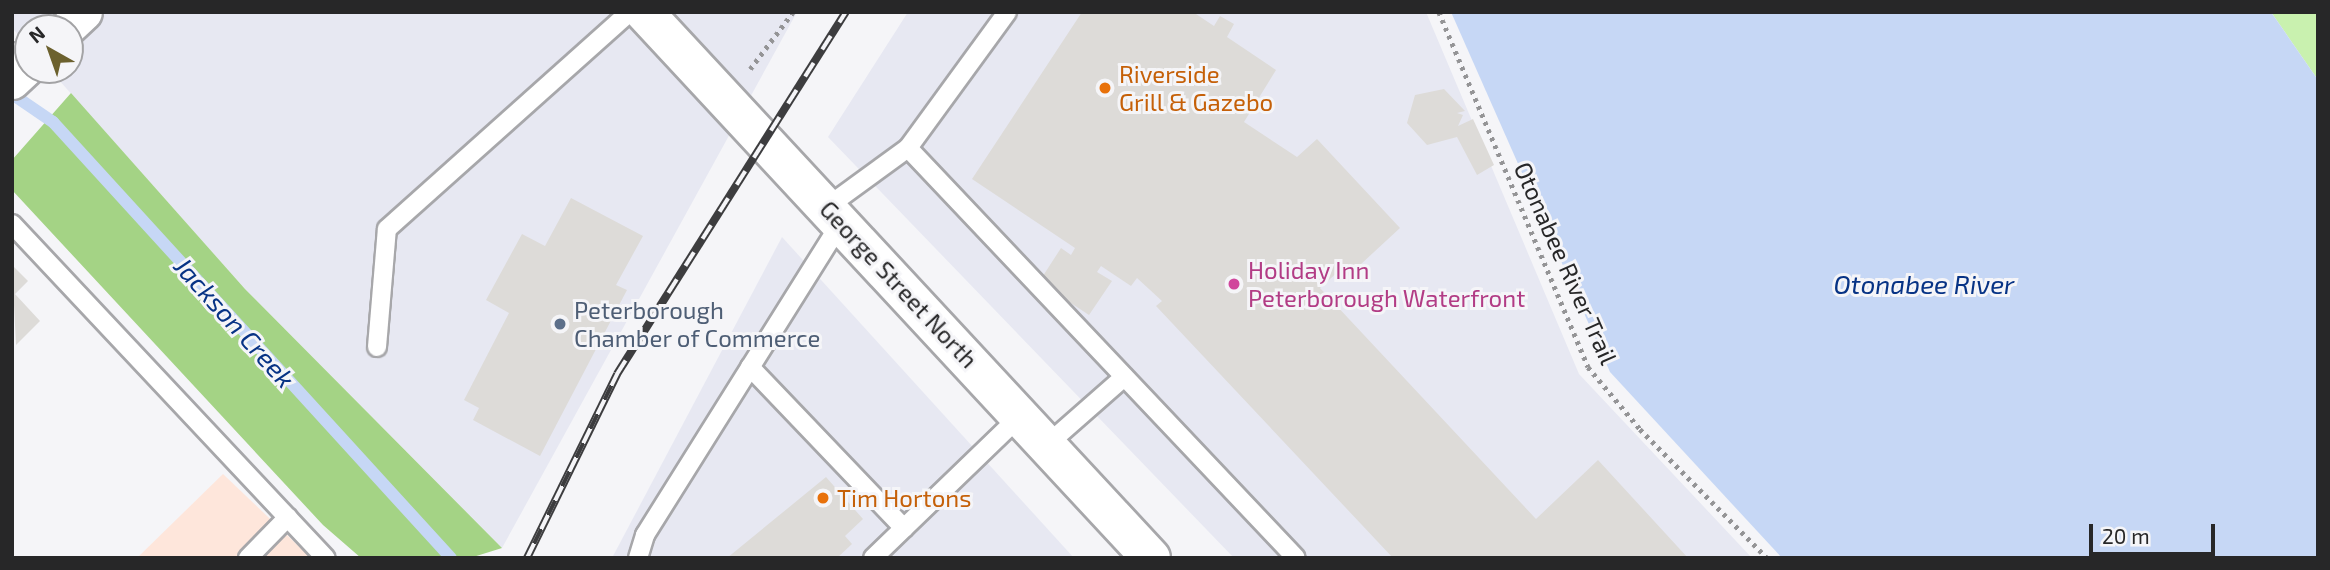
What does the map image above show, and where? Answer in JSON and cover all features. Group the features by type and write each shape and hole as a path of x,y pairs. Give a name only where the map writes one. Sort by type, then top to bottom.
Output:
{"main road":[{"name":"George Street North","path":"645,12 1049,443 1151,558"}],"lane":[{"path":"377,347 387,229 630,12"},
{"path":"638,558 645,535 750,367 834,214 908,148 1007,12"},
{"path":"908,148 1296,558"},
{"path":"12,224 326,558"},
{"path":"750,367 904,528"},
{"path":"1049,443 1124,377"},
{"path":"873,558 1022,414"},
{"path":"248,558 288,517"}],"path":[{"path":"727,100 793,12"},
{"name":"Otonabee River Trail","path":"1439,12 1588,367 1640,429 1767,558"}],"shaded area":[{"path":"12,12 797,12 502,548 245,289 62,84 84,84 84,14 14,14 14,30"},
{"path":"908,12 1426,12 1579,374 1752,558 1234,558 828,137"},
{"path":"782,237 1074,558 612,558"},
{"path":"223,474 311,558 137,558"}],"green space":[{"path":"2271,12 2318,12 2318,80"},
{"path":"71,93 245,289 502,548 470,558 361,558 323,525 12,190 12,160"}],"water":[{"name":"Otonabee River","path":"1451,12 2271,12 2318,80 2318,558 1782,558 1610,372"}],"building":[{"name":"Holiday Inn Peterborough Waterfront","path":"1082,12 1193,12 1214,26 1220,16 1234,24 1227,37 1276,70 1244,122 1297,157 1317,139 1400,228 1347,277 1340,270 1320,288 1536,519 1598,460 1688,558 1393,558 1156,306 1162,301 1137,278 1131,286 1101,266 1097,272 1112,281 1089,315 1039,282 1061,248 1071,255 1075,248 972,179"},
{"path":"1444,89 1465,111 1457,113 1463,115 1458,126 1473,119 1494,165 1477,175 1457,137 1427,145 1407,123 1415,95"},
{"path":"571,198 643,236 616,285 627,290 540,456 473,420 479,408 464,400 509,313 486,300 522,234 545,246"},
{"path":"12,265 28,281 15,294 40,321 16,345"},
{"name":"Tim Hortons","path":"826,477 863,519 845,536 852,544 837,558 727,558"}],"waterway":[{"name":"Jackson Creek","path":"12,94 53,122 451,558"}],"railway":[{"path":"527,558 617,374 846,12"}],"place":[{"name":"Riverside Grill & Gazebo","path":"1105,88"},
{"name":"Holiday Inn Peterborough Waterfront","path":"1234,284"},
{"name":"Peterborough Chamber of Commerce","path":"560,324"},
{"name":"Tim Hortons","path":"823,498"}]}
